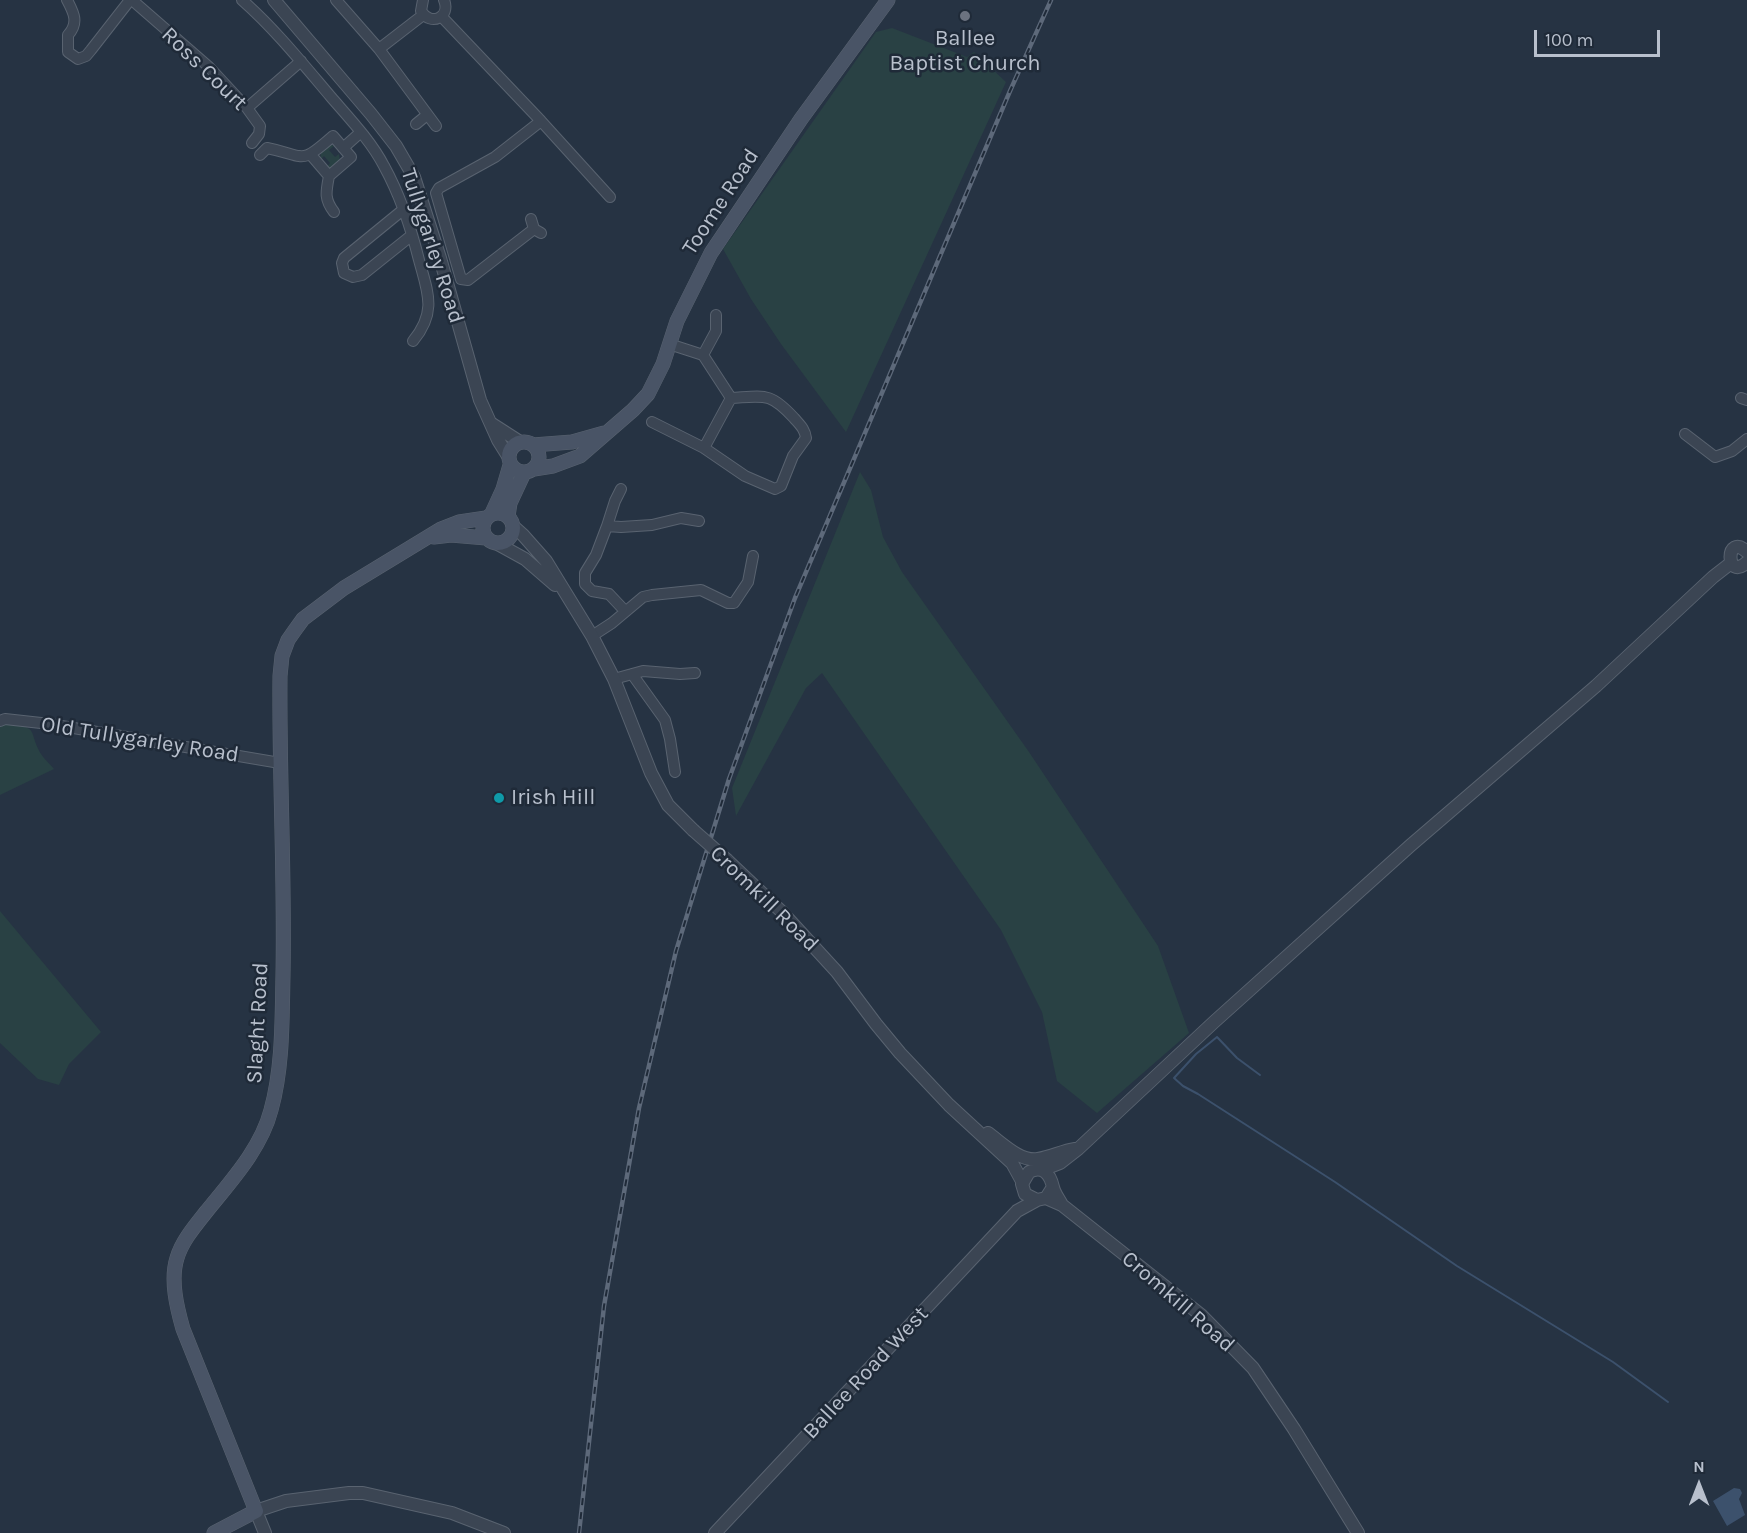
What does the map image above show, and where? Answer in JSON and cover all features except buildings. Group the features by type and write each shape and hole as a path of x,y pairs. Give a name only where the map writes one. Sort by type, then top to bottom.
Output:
{"main road":[{"name":"Toome Road","path":"529,471 553,466 580,456 648,394 663,364 677,321 711,253 801,119 888,0"},
{"name":"Toome Road","path":"526,444 572,442 606,432"},
{"path":"526,444 539,457 514,492 510,537 504,542 491,541 482,530 503,489 509,460 511,448 526,444"},
{"path":"509,460 515,470 529,471"},
{"path":"489,516 499,513 510,521"},
{"name":"Slaght Road","path":"256,1511 188,1344 177,1308 174,1278 176,1258 185,1241 255,1148 271,1112 276,1090 282,1008 284,907 280,763 282,656 288,640 303,620 344,588 449,525 489,516"},
{"name":"Slaght Road","path":"423,540 451,535 491,541"},
{"path":"214,1533 256,1511"}],"street":[{"path":"67,0 76,19 75,28 68,35 68,52 78,58 86,56 131,0"},
{"name":"Ross Court","path":"131,0 209,67 247,108 260,126 259,134 252,143"},
{"path":"242,0 261,17 301,61 361,132 384,165 404,208 430,303 423,327 413,341"},
{"name":"Tullygarley Road","path":"274,0 371,114 396,146 414,177 440,258 480,399 509,460"},
{"path":"423,0 420,7 423,15 432,20 442,16 446,9 444,0"},
{"path":"332,1 379,49 436,126"},
{"path":"379,49 423,15"},
{"path":"442,16 609,197"},
{"path":"247,108 301,61"},
{"path":"416,124 428,115"},
{"path":"535,227 468,280 461,279 436,193 439,188 495,157 541,121"},
{"path":"343,148 361,132"},
{"path":"260,155 267,148 306,157 333,136 351,157 329,176 326,190 327,203 334,212"},
{"path":"311,155 329,176"},
{"path":"404,208 344,258 342,263 344,273 353,277 362,274 412,235"},
{"path":"703,355 716,331 716,315"},
{"path":"669,344 703,355 731,398"},
{"path":"652,422 704,448 745,476 768,488 777,489 782,484 793,456 805,440 806,432 775,400 761,396 731,398"},
{"path":"704,448 731,398"},
{"path":"492,424 526,444"},
{"path":"1685,434 1715,457 1732,451 1747,439"},
{"path":"621,489 596,555 585,573 585,584 592,591 609,594 625,612"},
{"path":"607,526 652,525 681,518 699,521"},
{"name":"Cromkill Road","path":"510,521 546,561 592,636 614,679 651,773 668,805 782,912 837,972 888,1038 957,1113 1012,1163 1023,1187"},
{"name":"Cromkill Road","path":"491,541 536,568 569,599"},
{"path":"1746,548 1731,551 1729,557 1731,563 1739,567 1747,562"},
{"path":"592,636 643,597 697,590 708,592 728,603 734,603 748,582 753,556"},
{"path":"1047,1192 1029,1197 1023,1187 1026,1175 1060,1163 1078,1149 1179,1053 1411,845 1596,686 1731,563"},
{"path":"614,679 643,671 695,674"},
{"path":"632,674 665,720 675,772"},
{"name":"Old Tullygarley Road","path":"0,721 5,719 50,724 280,763"},
{"path":"957,1113 968,1116 1006,1146 1027,1158 1036,1159 1064,1150 1078,1149"},
{"name":"Cromkill Road","path":"1012,1163 1038,1170"},
{"path":"1047,1192 1060,1163"},
{"path":"1038,1170 1050,1175 1047,1192"},
{"name":"Ballee Road West","path":"1017,1211 1023,1187"},
{"name":"Cromkill Road","path":"1047,1192 1201,1315 1253,1368 1294,1429 1358,1533"},
{"name":"Ballee Road West","path":"715,1533 1017,1211 1047,1192"},
{"path":"256,1511 286,1500 363,1493 452,1514 504,1533"},
{"name":"Slaght Road","path":"256,1511 265,1533"}],"green space":[{"path":"892,28 967,57 974,52 1006,82 846,432 781,344 751,299 723,249 876,32"},
{"path":"330,144 334,146 329,150 335,157 339,154 340,162 330,169 326,168 330,163 324,156 321,159 320,151"},
{"path":"860,472 871,490 883,537 902,572 1029,752 1158,946 1189,1033 1097,1113 1057,1081 1042,1012 1001,930 822,673 806,688 736,816 732,788"},
{"path":"5,723 29,728 41,754 54,769 0,795 0,725"},
{"path":"0,911 101,1032 69,1064 59,1085 38,1079 0,1043"}],"water":[{"path":"1734,1488 1740,1489 1742,1493 1739,1499 1745,1515 1727,1526 1713,1501"}],"waterway":[{"path":"1260,1075 1237,1058 1217,1037 1196,1054 1174,1078 1183,1086 1335,1182 1457,1266 1613,1362 1668,1402"}],"railway":[{"path":"579,1533 604,1306 639,1108 676,951 704,860 729,779 795,598 1010,91 1051,0"}],"place":[{"name":"Ballee Baptist Church","path":"965,16"},
{"name":"Irish Hill","path":"499,798"}]}
